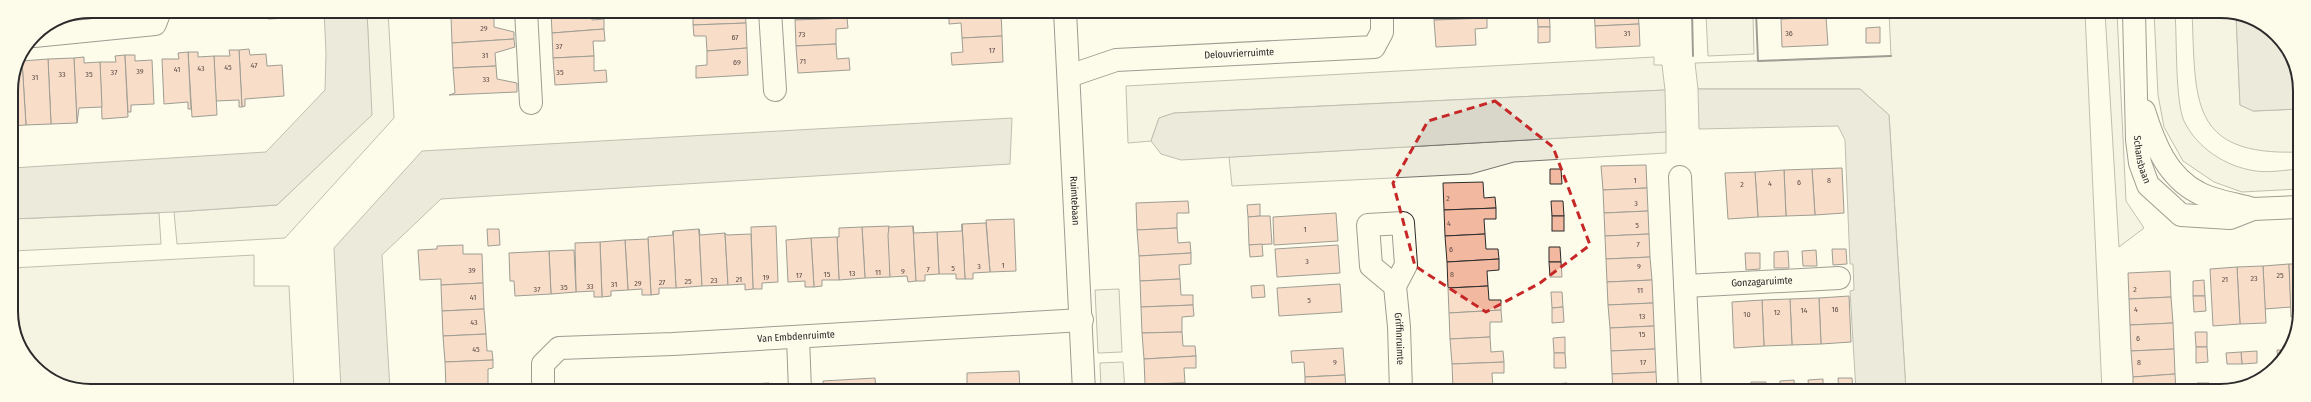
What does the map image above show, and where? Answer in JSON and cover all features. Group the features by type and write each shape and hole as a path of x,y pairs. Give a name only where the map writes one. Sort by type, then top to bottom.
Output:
{"street":[{"path":"44,35 155,24 157,18"},
{"path":"526,18 531,103"},
{"path":"770,18 774,90"},
{"name":"Ruimtebaan","path":"1065,18 1082,320 1084,384"},
{"name":"Delouvrierruimte","path":"1069,76 1116,60 1374,47 1382,32 1382,18"},
{"name":"Schansbaan","path":"2134,18 2137,140 2140,163 2148,185 2181,215 2230,218 2252,209"},
{"name":"Schansbaan","path":"2137,87 2155,145 2176,176 2199,194 2252,209 2293,207"},
{"path":"1680,177 1690,384"},
{"name":"Gonzagaruimte","path":"1685,286 1839,278"},
{"name":"Griffinruimte","path":"1395,286 1399,327 1401,384"},
{"name":"Van Embdenruimte","path":"543,384 543,364 559,348 798,337 1082,320"},
{"path":"798,337 800,384"}],"highlighted area":[{"path":"1495,101 1553,147 1590,245 1540,283 1486,312 1415,266 1393,183 1428,121"}],"shaded area":[{"path":"324,18 367,18 372,115 277,205 174,212 18,219 18,168 266,152 325,90 326,53"},
{"path":"367,18 388,18 394,118 285,238 177,244 174,212 277,205 371,115"},
{"path":"1706,18 1753,18 1754,54 1708,56"},
{"path":"1889,18 2085,18 2102,384 1906,384 1889,115 1860,89 1698,89 1695,63 1891,56"},
{"path":"2105,18 2117,18 2126,201 2144,228 2119,247"},
{"path":"2154,18 2175,18 2179,99 2184,121 2190,131 2205,148 2223,161 2245,169 2256,171 2266,172 2293,170 2293,189 2242,192 2214,182 2183,161 2164,127 2158,95"},
{"path":"2192,18 2236,20 2240,105 2254,111 2293,109 2293,152 2263,151 2236,144 2217,133 2205,116 2198,96 2195,72"},
{"path":"2236,20 2260,30 2275,43 2289,68 2292,77 2293,91 2293,109 2253,111 2240,105"},
{"path":"1654,57 1654,65 1662,65 1665,90 1174,113 1159,118 1151,141 1128,143 1126,86"},
{"path":"1698,89 1860,89 1889,115 1906,384 1856,384 1850,291 1854,290 1853,264 1850,264 1845,140 1838,126 1699,129"},
{"path":"1665,90 1666,132 1181,160 1161,154 1151,141 1159,118 1174,113"},
{"path":"1012,118 1010,164 441,199 382,255 390,384 341,384 334,248 422,151"},
{"path":"1666,132 1666,153 1514,162 1471,174 1232,186 1229,157"},
{"path":"159,213 161,244 18,251 18,219"},
{"path":"254,255 254,286 289,286 294,384 91,384 77,383 68,380 51,372 39,363 24,339 19,325 18,268"},
{"path":"1119,289 1122,352 1098,353 1095,290"},
{"path":"1123,362 1125,384 1101,384 1100,363"}],"building":[{"path":"451,18 494,18 494,27 514,32 514,39 452,43"},
{"path":"551,18 592,18 592,20 604,19 604,29 552,33"},
{"path":"693,18 746,18 746,23 693,25"},
{"path":"795,18 847,18 795,20"},
{"path":"847,18 848,28 836,29 836,44 796,46 795,20"},
{"path":"949,18 1001,18 1002,36 962,38 961,23 949,24"},
{"path":"1434,18 1487,18 1434,20"},
{"path":"1487,18 1487,28 1475,29 1476,45 1436,47 1434,20"},
{"path":"1537,18 1549,18 1550,27 1538,27"},
{"path":"1594,18 1638,18 1639,24 1595,26"},
{"path":"1781,18 1804,18 1781,19"},
{"path":"1826,18 1828,45 1782,47 1781,19"},
{"path":"746,23 747,48 707,51 706,36 694,36 693,25"},
{"path":"1639,24 1640,46 1596,48 1595,26"},
{"path":"1538,27 1550,27 1550,42 1538,43"},
{"path":"1880,27 1880,43 1866,43 1866,28"},
{"path":"604,29 605,41 593,41 594,56 553,58 552,33"},
{"path":"1002,36 1003,62 952,65 951,53 963,52 962,38"},
{"path":"514,39 515,47 495,53 496,66 453,68 452,43"},
{"path":"836,44 837,59 849,58 850,70 798,73 796,46"},
{"path":"747,48 748,75 696,78 696,66 707,65 707,51"},
{"path":"249,49 250,55 266,54 267,66 282,65 284,96 245,99 245,106 242,107 239,50"},
{"path":"229,50 239,50 242,107 239,107 239,100 216,101 214,56 230,56"},
{"path":"188,52 198,52 198,57 214,56 217,115 192,117"},
{"path":"188,52 191,109 188,109 188,102 164,104 162,59 179,59 178,53"},
{"path":"125,55 128,117 102,119 100,62 116,62 115,56"},
{"path":"125,55 135,55 135,61 152,60 154,104 131,105 131,112 128,112"},
{"path":"594,56 594,71 606,70 607,82 555,85 553,58"},
{"path":"84,57 84,63 100,62 102,107 79,108 77,123 74,58"},
{"path":"74,58 77,123 51,124 48,59"},
{"path":"48,59 51,124 26,125 22,67 25,61"},
{"path":"496,66 497,79 517,83 517,92 449,95 455,93 453,68"},
{"path":"22,67 26,125 18,126 19,77"},
{"path":"1646,165 1647,188 1603,190 1601,166"},
{"path":"1842,168 1844,213 1815,215 1812,169"},
{"path":"1550,169 1561,169 1562,184 1550,184"},
{"path":"1812,169 1815,215 1786,216 1784,170"},
{"path":"1784,170 1786,216 1758,217 1755,172"},
{"path":"1755,172 1758,217 1728,219 1725,173"},
{"path":"1483,182 1484,198 1495,197 1496,208 1444,210 1443,183"},
{"path":"1647,188 1648,211 1604,213 1603,190"},
{"path":"1188,201 1189,213 1177,213 1177,228 1137,230 1136,203"},
{"path":"1551,201 1563,201 1564,216 1552,216"},
{"path":"1260,204 1260,216 1248,217 1247,205"},
{"path":"1496,208 1496,219 1484,219 1485,234 1445,236 1444,210"},
{"path":"1648,211 1649,234 1605,236 1604,213"},
{"path":"1336,213 1338,241 1274,245 1273,217"},
{"path":"1270,216 1272,244 1249,245 1248,217"},
{"path":"1552,216 1564,216 1564,231 1552,231"},
{"path":"1014,219 1016,271 990,272 986,220"},
{"path":"986,223 990,272 973,273 973,279 965,279 962,224"},
{"path":"962,224 965,279 956,279 956,274 939,274 937,232 962,231"},
{"path":"776,226 778,282 762,283 762,289 753,289 751,227"},
{"path":"889,226 890,277 865,278 862,227"},
{"path":"913,226 916,281 908,282 907,276 890,277 888,235 889,227"},
{"path":"913,226 914,233 937,232 939,274 925,275 925,281 916,281"},
{"path":"862,227 865,278 839,280 837,237 839,237 839,228"},
{"path":"1177,228 1178,243 1190,242 1191,253 1139,256 1137,230"},
{"path":"487,229 499,229 500,245 488,246"},
{"path":"699,229 702,286 676,288 673,231"},
{"path":"699,229 700,235 725,233 728,285 702,286"},
{"path":"673,231 676,288 659,288 659,294 651,295 648,237 673,235"},
{"path":"725,233 727,235 751,234 753,289 745,290 745,284 728,285"},
{"path":"1485,234 1486,249 1498,249 1499,259 1447,262 1445,236"},
{"path":"1649,234 1650,257 1606,259 1605,236"},
{"path":"837,237 839,280 822,280 822,286 814,287 811,238"},
{"path":"811,238 814,287 805,287 805,281 788,282 786,240"},
{"path":"648,239 651,295 642,295 642,289 628,290 625,240"},
{"path":"625,240 628,290 611,291 611,296 602,297 600,242"},
{"path":"600,242 602,297 594,297 594,291 576,292 575,243"},
{"path":"1262,244 1263,256 1250,257 1249,245"},
{"path":"463,245 463,254 482,254 483,283 441,285 441,279 420,280 418,250 437,249 437,246"},
{"path":"1338,245 1340,273 1277,277 1275,249"},
{"path":"1549,247 1560,247 1561,262 1549,262"},
{"path":"1832,249 1846,249 1847,264 1833,265"},
{"path":"574,250 576,292 551,294 549,251"},
{"path":"1816,250 1817,266 1803,266 1802,251"},
{"path":"549,251 551,294 515,296 514,281 510,281 509,253"},
{"path":"1788,251 1789,268 1774,268 1774,252"},
{"path":"1191,253 1191,264 1179,265 1180,279 1140,281 1139,256"},
{"path":"1745,253 1760,253 1760,269 1746,270"},
{"path":"1650,257 1652,280 1607,282 1606,259"},
{"path":"1499,259 1499,270 1487,271 1488,286 1448,288 1447,262"},
{"path":"1549,262 1561,262 1562,277 1550,277"},
{"path":"2289,264 2291,307 2265,309 2263,266"},
{"path":"2289,264 2293,264 2293,311 2292,317 2291,317"},
{"path":"2263,266 2266,323 2240,324 2237,267"},
{"path":"2237,267 2240,324 2213,326 2210,269"},
{"path":"2170,271 2171,297 2129,299 2128,273"},
{"path":"1180,279 1181,295 1193,295 1193,305 1141,307 1140,281"},
{"path":"1652,280 1653,303 1608,305 1607,282"},
{"path":"2204,280 2205,296 2193,296 2193,281"},
{"path":"483,283 484,309 442,311 441,285"},
{"path":"1340,284 1342,312 1279,316 1277,288"},
{"path":"1264,285 1265,297 1252,298 1251,286"},
{"path":"1488,286 1489,300 1501,300 1501,310 1449,313 1448,288"},
{"path":"1551,292 1562,292 1563,307 1552,308"},
{"path":"1849,296 1851,342 1821,344 1819,298"},
{"path":"2193,296 2205,296 2206,311 2194,312"},
{"path":"2171,297 2173,323 2130,325 2129,299"},
{"path":"1819,298 1821,344 1792,345 1790,299"},
{"path":"1790,299 1792,345 1764,346 1762,300"},
{"path":"1762,300 1764,346 1734,348 1732,302"},
{"path":"1653,303 1654,326 1610,328 1608,305"},
{"path":"1193,305 1194,316 1182,317 1182,332 1142,333 1141,307"},
{"path":"1563,307 1564,322 1552,323 1552,308"},
{"path":"484,309 486,334 443,336 442,311"},
{"path":"1501,310 1502,322 1490,322 1490,337 1450,339 1449,313"},
{"path":"2173,323 2174,349 2131,351 2130,325"},
{"path":"1654,326 1655,349 1611,351 1610,328"},
{"path":"1182,332 1183,346 1195,346 1196,356 1144,359 1142,333"},
{"path":"2195,332 2207,332 2207,347 2196,347"},
{"path":"486,334 487,351 492,351 493,360 445,362 443,336"},
{"path":"1490,337 1491,352 1503,351 1504,362 1452,364 1450,339"},
{"path":"1565,337 1565,353 1554,353 1553,338"},
{"path":"2196,347 2207,347 2208,362 2196,363"},
{"path":"1343,348 1345,375 1305,377 1304,362 1292,363 1291,351"},
{"path":"1655,349 1656,372 1612,374 1611,351"},
{"path":"2174,349 2175,374 2133,377 2131,351"},
{"path":"2277,350 2281,350 2278,355"},
{"path":"2257,351 2257,363 2242,364 2241,352"},
{"path":"2241,352 2242,364 2227,364 2226,353"},
{"path":"1554,353 1565,353 1566,368 1554,368"},
{"path":"1196,356 1196,368 1184,368 1185,383 1145,384 1144,359"},
{"path":"493,360 493,368 488,369 488,384 446,384 445,362"},
{"path":"1504,362 1504,373 1492,373 1493,384 1453,384 1452,364"},
{"path":"1019,371 1020,384 967,384 967,373"},
{"path":"1656,372 1657,384 1613,384 1612,374"},
{"path":"2175,374 2176,384 2133,384 2133,377"},
{"path":"1345,375 1346,384 1305,384 1305,377"},
{"path":"875,378 876,384 823,384 823,381"},
{"path":"1838,378 1852,378 1852,384 1838,384"},
{"path":"1823,379 1823,384 1808,384 1808,380"},
{"path":"1794,380 1794,384 1780,384 1780,381"},
{"path":"1751,382 1766,382 1766,384 1751,384"},
{"path":"1185,383 1185,384 1145,384"},
{"path":"2197,383 2209,384 2197,384"}],"wall":[{"path":"1692,18 1693,56"},
{"path":"1756,18 1758,61 1891,56"}]}
